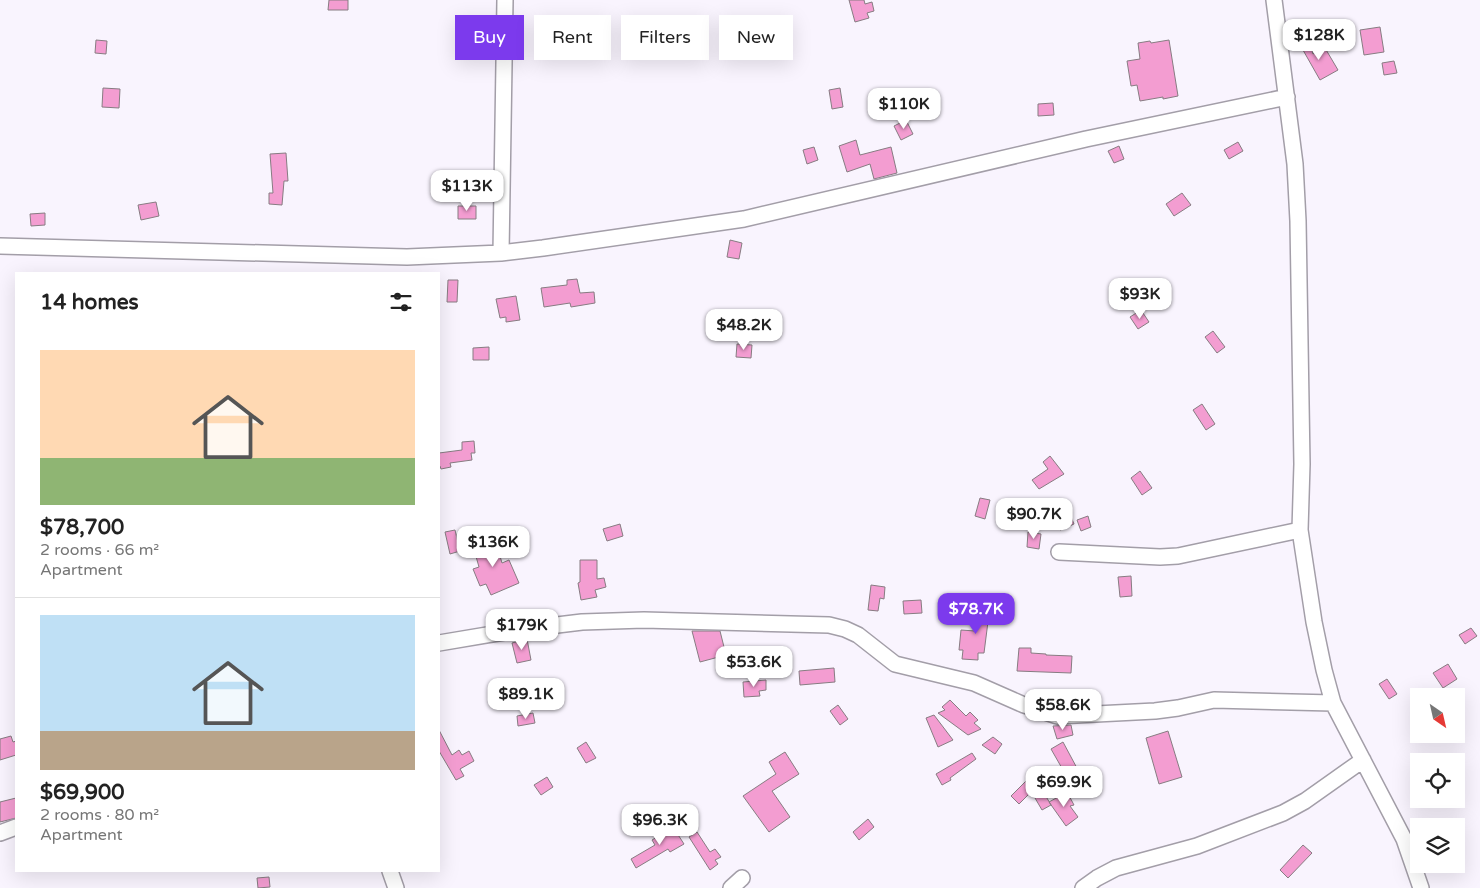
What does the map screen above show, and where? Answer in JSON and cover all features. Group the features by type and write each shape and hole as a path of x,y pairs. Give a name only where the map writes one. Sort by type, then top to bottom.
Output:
{"street":[{"path":"501,253 505,0"},
{"path":"1274,0 1295,164 1298,221 1302,464 1300,530 1314,622 1333,703 1404,839 1421,888"},
{"path":"0,246 406,257 501,253 744,218 1086,139 1287,97"},
{"path":"1059,552 1160,557 1178,556 1300,530"},
{"path":"440,643 516,630 600,622 644,620 829,625 858,635 895,664 974,683 1024,705 1057,716 1155,711 1214,700 1333,703"},
{"path":"1083,888 1116,868 1197,846 1283,813 1305,801 1363,760"},
{"path":"0,833 15,827"},
{"path":"390,872 396,888"}],"building":[{"path":"329,0 348,0 348,10 328,10"},
{"path":"849,0 864,0 865,4 872,2 874,11 867,13 869,18 855,22"},
{"path":"1380,27 1384,52 1364,55 1360,30"},
{"path":"96,40 107,41 106,54 95,53"},
{"path":"1169,40 1178,96 1140,101 1137,85 1131,86 1127,61 1140,59 1138,43"},
{"path":"1310,40 1313,54 1325,48 1338,70 1320,80 1299,43"},
{"path":"1394,61 1397,73 1384,75 1382,63"},
{"path":"103,88 120,89 119,108 102,107"},
{"path":"840,88 843,107 832,109 829,90"},
{"path":"1053,103 1054,115 1038,116 1038,104"},
{"path":"906,120 913,134 901,140 894,126"},
{"path":"856,140 860,155 891,147 897,173 874,179 870,164 847,172 839,146"},
{"path":"1238,142 1243,151 1229,159 1224,150"},
{"path":"1119,146 1124,159 1114,163 1108,151"},
{"path":"814,147 818,160 807,164 803,150"},
{"path":"286,153 288,181 284,181 282,205 269,204 269,193 273,193 270,154"},
{"path":"1182,193 1191,205 1174,216 1166,204"},
{"path":"156,202 159,216 141,220 138,205"},
{"path":"458,206 476,206 476,219 458,219"},
{"path":"45,213 45,225 31,226 30,214"},
{"path":"730,240 742,243 739,259 727,257"},
{"path":"577,279 580,293 594,292 595,303 571,307 570,303 544,307 541,288 567,285 567,280"},
{"path":"448,280 458,280 457,302 447,302"},
{"path":"516,296 520,320 506,322 506,317 500,318 496,299"},
{"path":"1141,310 1149,322 1138,329 1130,317"},
{"path":"1213,331 1225,347 1217,353 1205,337"},
{"path":"737,344 752,345 751,358 736,357"},
{"path":"489,347 489,360 473,360 473,348"},
{"path":"1202,404 1215,424 1206,430 1193,410"},
{"path":"474,441 475,453 471,453 472,460 450,463 451,467 441,469 440,453 462,450 462,442"},
{"path":"1050,456 1064,474 1039,489 1032,480 1048,469 1043,462"},
{"path":"1140,471 1152,488 1142,495 1131,478"},
{"path":"980,498 990,500 985,519 975,516"},
{"path":"1065,502 1074,524 1060,530 1057,524 1054,525 1050,514 1053,513 1051,508"},
{"path":"1088,516 1091,527 1081,531 1077,520"},
{"path":"620,524 623,536 607,541 603,529"},
{"path":"455,530 460,551 450,554 445,532"},
{"path":"1028,532 1041,534 1039,549 1027,547"},
{"path":"495,539 502,563 509,560 519,583 491,595 486,584 480,586 473,569 479,567 473,546"},
{"path":"580,560 597,560 597,579 604,578 606,587 595,590 597,597 581,600 578,583 580,582"},
{"path":"1131,576 1132,596 1120,597 1118,577"},
{"path":"871,585 885,587 884,599 880,598 878,611 868,610"},
{"path":"921,600 922,613 904,614 903,601"},
{"path":"976,606 990,606 984,653 978,653 978,660 962,659 963,650 959,650 961,630 975,631"},
{"path":"1471,628 1477,636 1465,644 1459,635"},
{"path":"692,631 720,631 726,655 700,662"},
{"path":"527,639 531,660 517,663 512,643"},
{"path":"1019,648 1031,648 1031,653 1072,656 1071,673 1017,671"},
{"path":"1448,664 1457,679 1443,688 1433,673"},
{"path":"834,668 835,682 800,685 799,671"},
{"path":"1387,679 1397,694 1389,699 1379,684"},
{"path":"766,680 766,690 759,691 760,696 744,697 743,682"},
{"path":"950,700 966,716 970,712 978,720 974,723 981,729 968,735 938,713 945,710 942,707"},
{"path":"838,705 848,719 840,725 830,711"},
{"path":"533,713 535,723 518,726 517,716"},
{"path":"934,715 953,740 938,747 926,718"},
{"path":"1071,725 1073,735 1057,739 1053,726"},
{"path":"1168,731 1182,777 1159,784 1146,738"},
{"path":"440,732 452,755 459,750 462,755 469,751 474,761 460,769 464,776 456,780 440,753"},
{"path":"11,736 13,742 15,741 15,755 0,760 0,739"},
{"path":"993,737 1002,744 995,754 982,745"},
{"path":"586,742 596,758 586,763 577,748"},
{"path":"1063,742 1078,770 1067,777 1051,749"},
{"path":"785,752 799,774 772,791 790,817 769,832 743,796 776,774 769,762"},
{"path":"972,753 976,759 942,785 936,774"},
{"path":"547,777 553,787 541,795 534,785"},
{"path":"1026,781 1034,789 1019,804 1011,796"},
{"path":"1067,792 1074,805 1070,806 1078,817 1066,826 1049,802"},
{"path":"1044,793 1051,805 1042,810 1035,798"},
{"path":"15,798 15,818 0,822 0,802"},
{"path":"868,819 874,827 859,840 853,832"},
{"path":"666,827 668,831 673,827 684,844 670,852 668,849 636,868 631,859 655,845 652,840 657,837 655,834"},
{"path":"697,832 710,852 715,849 721,857 715,860 718,864 710,870 689,837"},
{"path":"1303,845 1312,853 1288,878 1280,870"},
{"path":"269,877 270,887 258,888 257,878"}]}
